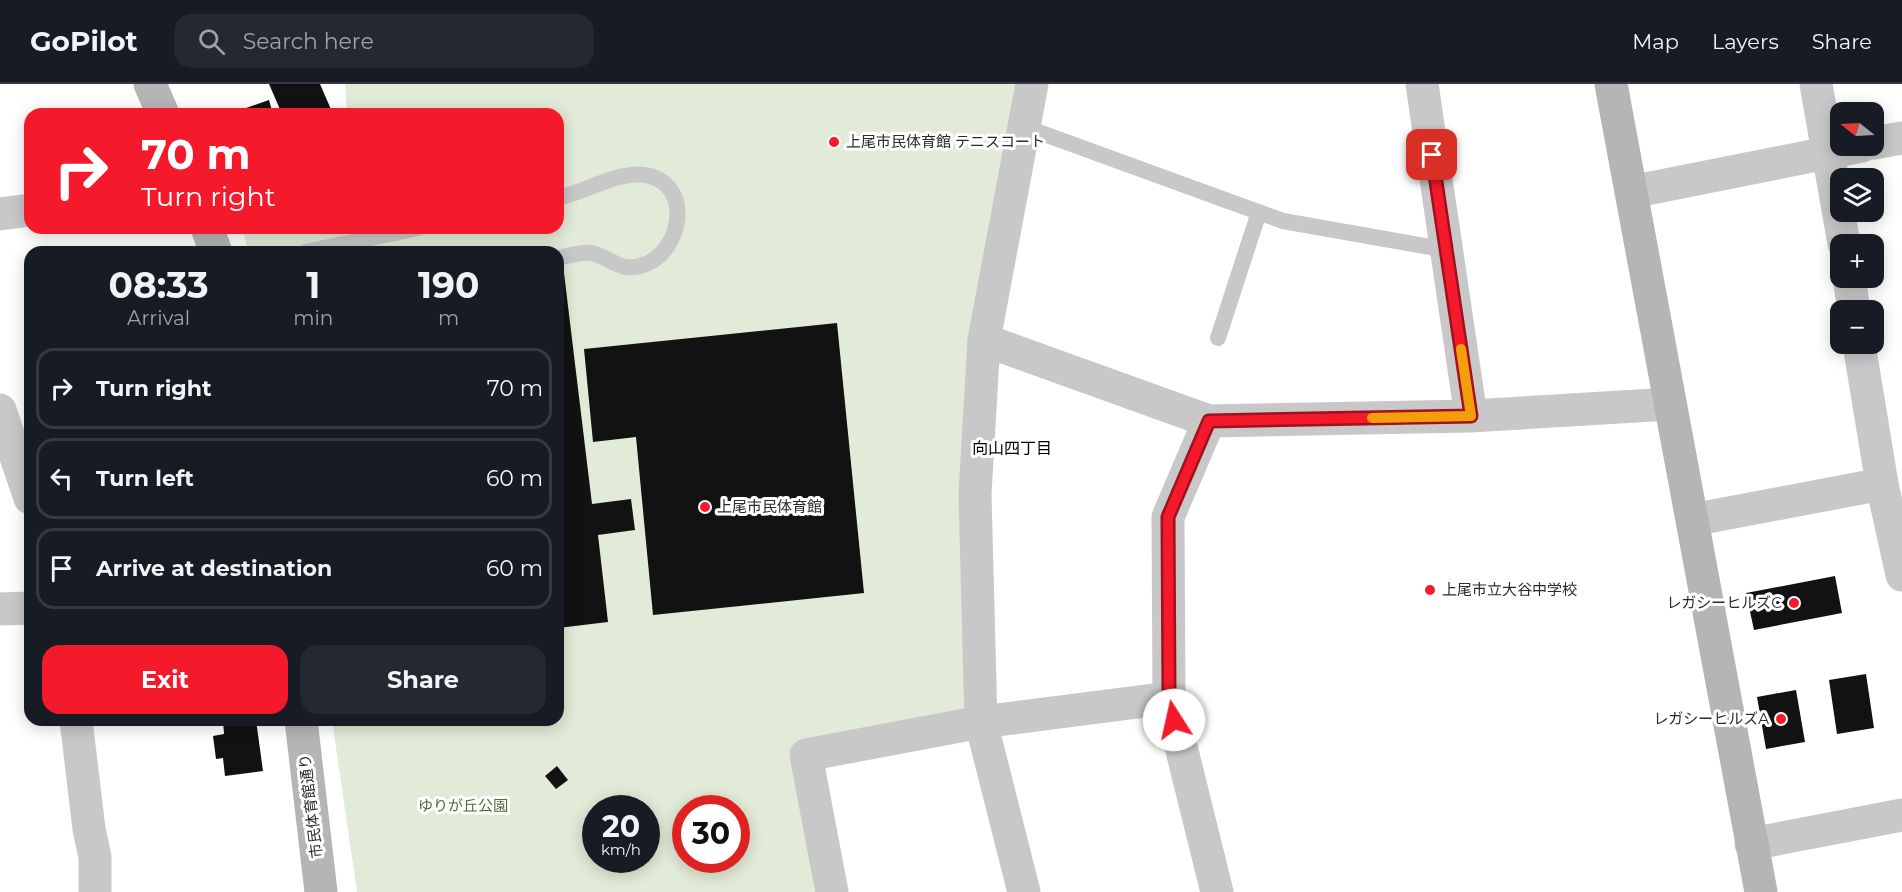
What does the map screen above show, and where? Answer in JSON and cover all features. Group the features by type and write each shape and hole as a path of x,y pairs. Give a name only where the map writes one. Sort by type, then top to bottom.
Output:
{"street":[{"path":"150,84 160,108"},
{"path":"1024,892 981,722 975,494 984,340 1032,84"},
{"path":"1422,84 1471,416"},
{"path":"1611,84 1761,892"},
{"path":"1816,84 1842,234"},
{"path":"1884,142 1902,138"},
{"path":"1630,192 1829,152"},
{"path":"0,214 24,211"},
{"path":"984,340 1209,421 1471,416 1670,404"},
{"path":"1862,354 1889,448 1882,484 1902,575"},
{"path":"0,410 19,492"},
{"path":"1209,421 1168,517 1169,698 1217,892"},
{"path":"1692,520 1882,484"},
{"path":"0,609 24,608"},
{"path":"832,892 806,755 981,722 1169,698"},
{"path":"77,726 89,830 95,857 95,892"},
{"name":"市民体育館通り","path":"302,726 321,892"},
{"path":"1751,844 1902,815"}],"lane":[{"path":"1025,127 1283,221 1447,250"},
{"path":"564,197 578,194 616,177 649,175 668,187 676,202 678,222 672,241 658,257 645,265 626,268 590,253 564,257"},
{"path":"1218,338 1259,212"},
{"path":"333,246 390,234"}],"green space":[{"name":"ゆりが丘公園","path":"345,84 1017,84 969,709 793,749 819,892 357,892 333,726 564,726 564,246 247,246 244,234 564,234 564,108 347,108"}],"building":[{"path":"269,84 320,84 330,108 279,108"},
{"path":"269,100 271,108 246,108"},
{"path":"564,273 592,504 631,499 635,530 598,535 608,622 564,627"},
{"path":"837,323 864,593 653,615 636,437 593,442 584,349"},
{"name":"レガシーヒルズC","path":"1835,576 1842,613 1754,630 1746,593"},
{"path":"1866,674 1874,728 1837,734 1829,680"},
{"name":"レガシーヒルズA","path":"1796,690 1805,742 1766,749 1757,697"},
{"path":"223,726 257,726 263,771 225,776 223,758 216,759 213,736 224,734"},
{"path":"557,766 568,780 556,789 545,776"}],"slow traffic":[{"path":"1372,418 1471,416 1461,349"}],"place":[{"name":"上尾市民体育館 テニスコート","path":"834,142"},
{"name":"上尾市民体育館","path":"705,507"},
{"name":"上尾市立大谷中学校","path":"1430,590"},
{"name":"レガシーヒルズC","path":"1794,603"},
{"name":"レガシーヒルズA","path":"1781,719"}],"district":[{"name":"向山四丁目","path":"1012,448"}],"route":[{"path":"1174,720 1169,698 1168,517 1209,421 1471,416 1432,155"}]}
